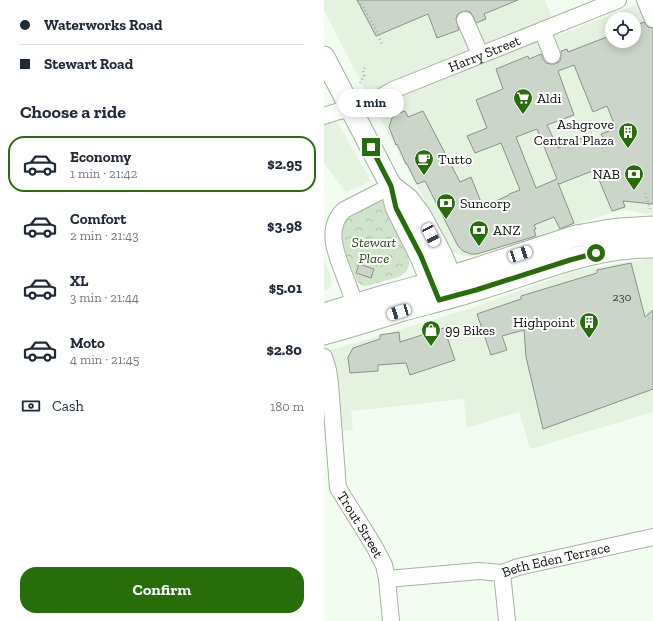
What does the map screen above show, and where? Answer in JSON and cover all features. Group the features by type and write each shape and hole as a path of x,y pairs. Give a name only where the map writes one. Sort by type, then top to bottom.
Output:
{"main road":[{"path":"324,57 391,186 408,199 420,215 442,256 444,289"},
{"path":"324,334 444,289 475,269 576,236 615,229 651,218"},
{"path":"324,314 354,305 444,289 476,290 588,255 628,248 653,247"}],"street":[{"name":"Harry Street","path":"324,116 339,111 364,107 392,90 618,0"},
{"path":"645,0 653,19"},
{"path":"465,20 480,54"},
{"path":"542,30 552,55"},
{"path":"354,305 350,289 335,251 333,231 336,220 344,210 391,186"},
{"name":"Trout Street","path":"324,356 330,384 338,488 384,565 387,579 391,621"},
{"name":"Beth Eden Terrace","path":"387,579 479,571 502,573 518,567 653,537"},
{"path":"502,573 508,621"}],"path":[{"path":"359,0 374,26 382,44"},
{"path":"360,84 364,76 363,70 365,67"},
{"path":"645,193 651,218"}],"shaded area":[{"path":"324,0 545,0 559,35 605,17 605,48 641,48 641,12 617,12 648,0 653,0 653,215 625,210 610,213 534,239 471,257 453,252 378,115 324,10"},
{"path":"337,122 371,181 346,192 324,163 324,125"},
{"path":"653,258 653,412 530,449 519,412 467,428 464,399 351,411 353,430 324,432 324,352 469,309 574,271"},
{"path":"324,259 332,279 331,286 324,291"}],"green space":[{"name":"Stewart Place","path":"381,199 409,258 409,266 406,272 399,277 366,286 361,285 357,281 340,242 343,220"}],"building":[{"path":"357,0 518,0 484,14 486,19 476,23 470,12 461,12 457,15 456,19 459,30 437,38 428,14 376,36"},
{"path":"644,22 648,27 653,28 653,204 623,201 625,207 612,211 595,170 559,184 558,183 574,223 560,229 554,217 534,225 536,229 534,230 536,236 477,254 471,254 463,251 458,246 425,181 417,184 406,164 389,127 392,118 405,111 408,117 423,111 460,182 471,177 483,207 520,190 501,143 475,153 467,136 487,128 476,100 503,89 496,69 528,56 529,59 541,54 546,63 555,64 560,61 561,51 567,49 568,52 605,38 605,48 641,48 641,23","holes":["574,65 593,112 607,106 616,128 601,134 603,138 585,145 582,138 558,148 547,125 574,115 558,71","537,129 557,179 536,188 516,137"]},
{"name":"Highpoint","path":"631,263 645,317 653,310 653,389 543,429 526,357 524,330 502,336 507,350 491,355 477,314 521,299 521,296 597,273 597,270"},
{"path":"359,264 374,269 371,278 356,273"},
{"path":"444,328 455,360 410,375 406,363 378,365 378,371 350,373 348,357 353,348 380,339 380,335 399,332 400,342"}],"place":[{"name":"Aldi","path":"523,115"},
{"name":"Ashgrove Central Plaza","path":"628,149"},
{"name":"Tutto","path":"424,176"},
{"name":"NAB","path":"634,191"},
{"name":"Suncorp","path":"446,220"},
{"name":"ANZ","path":"479,247"},
{"name":"Highpoint","path":"589,339"},
{"name":"99 Bikes","path":"431,347"}],"route":[{"path":"371,147 391,186 396,208 421,256 439,300 596,253"}]}
